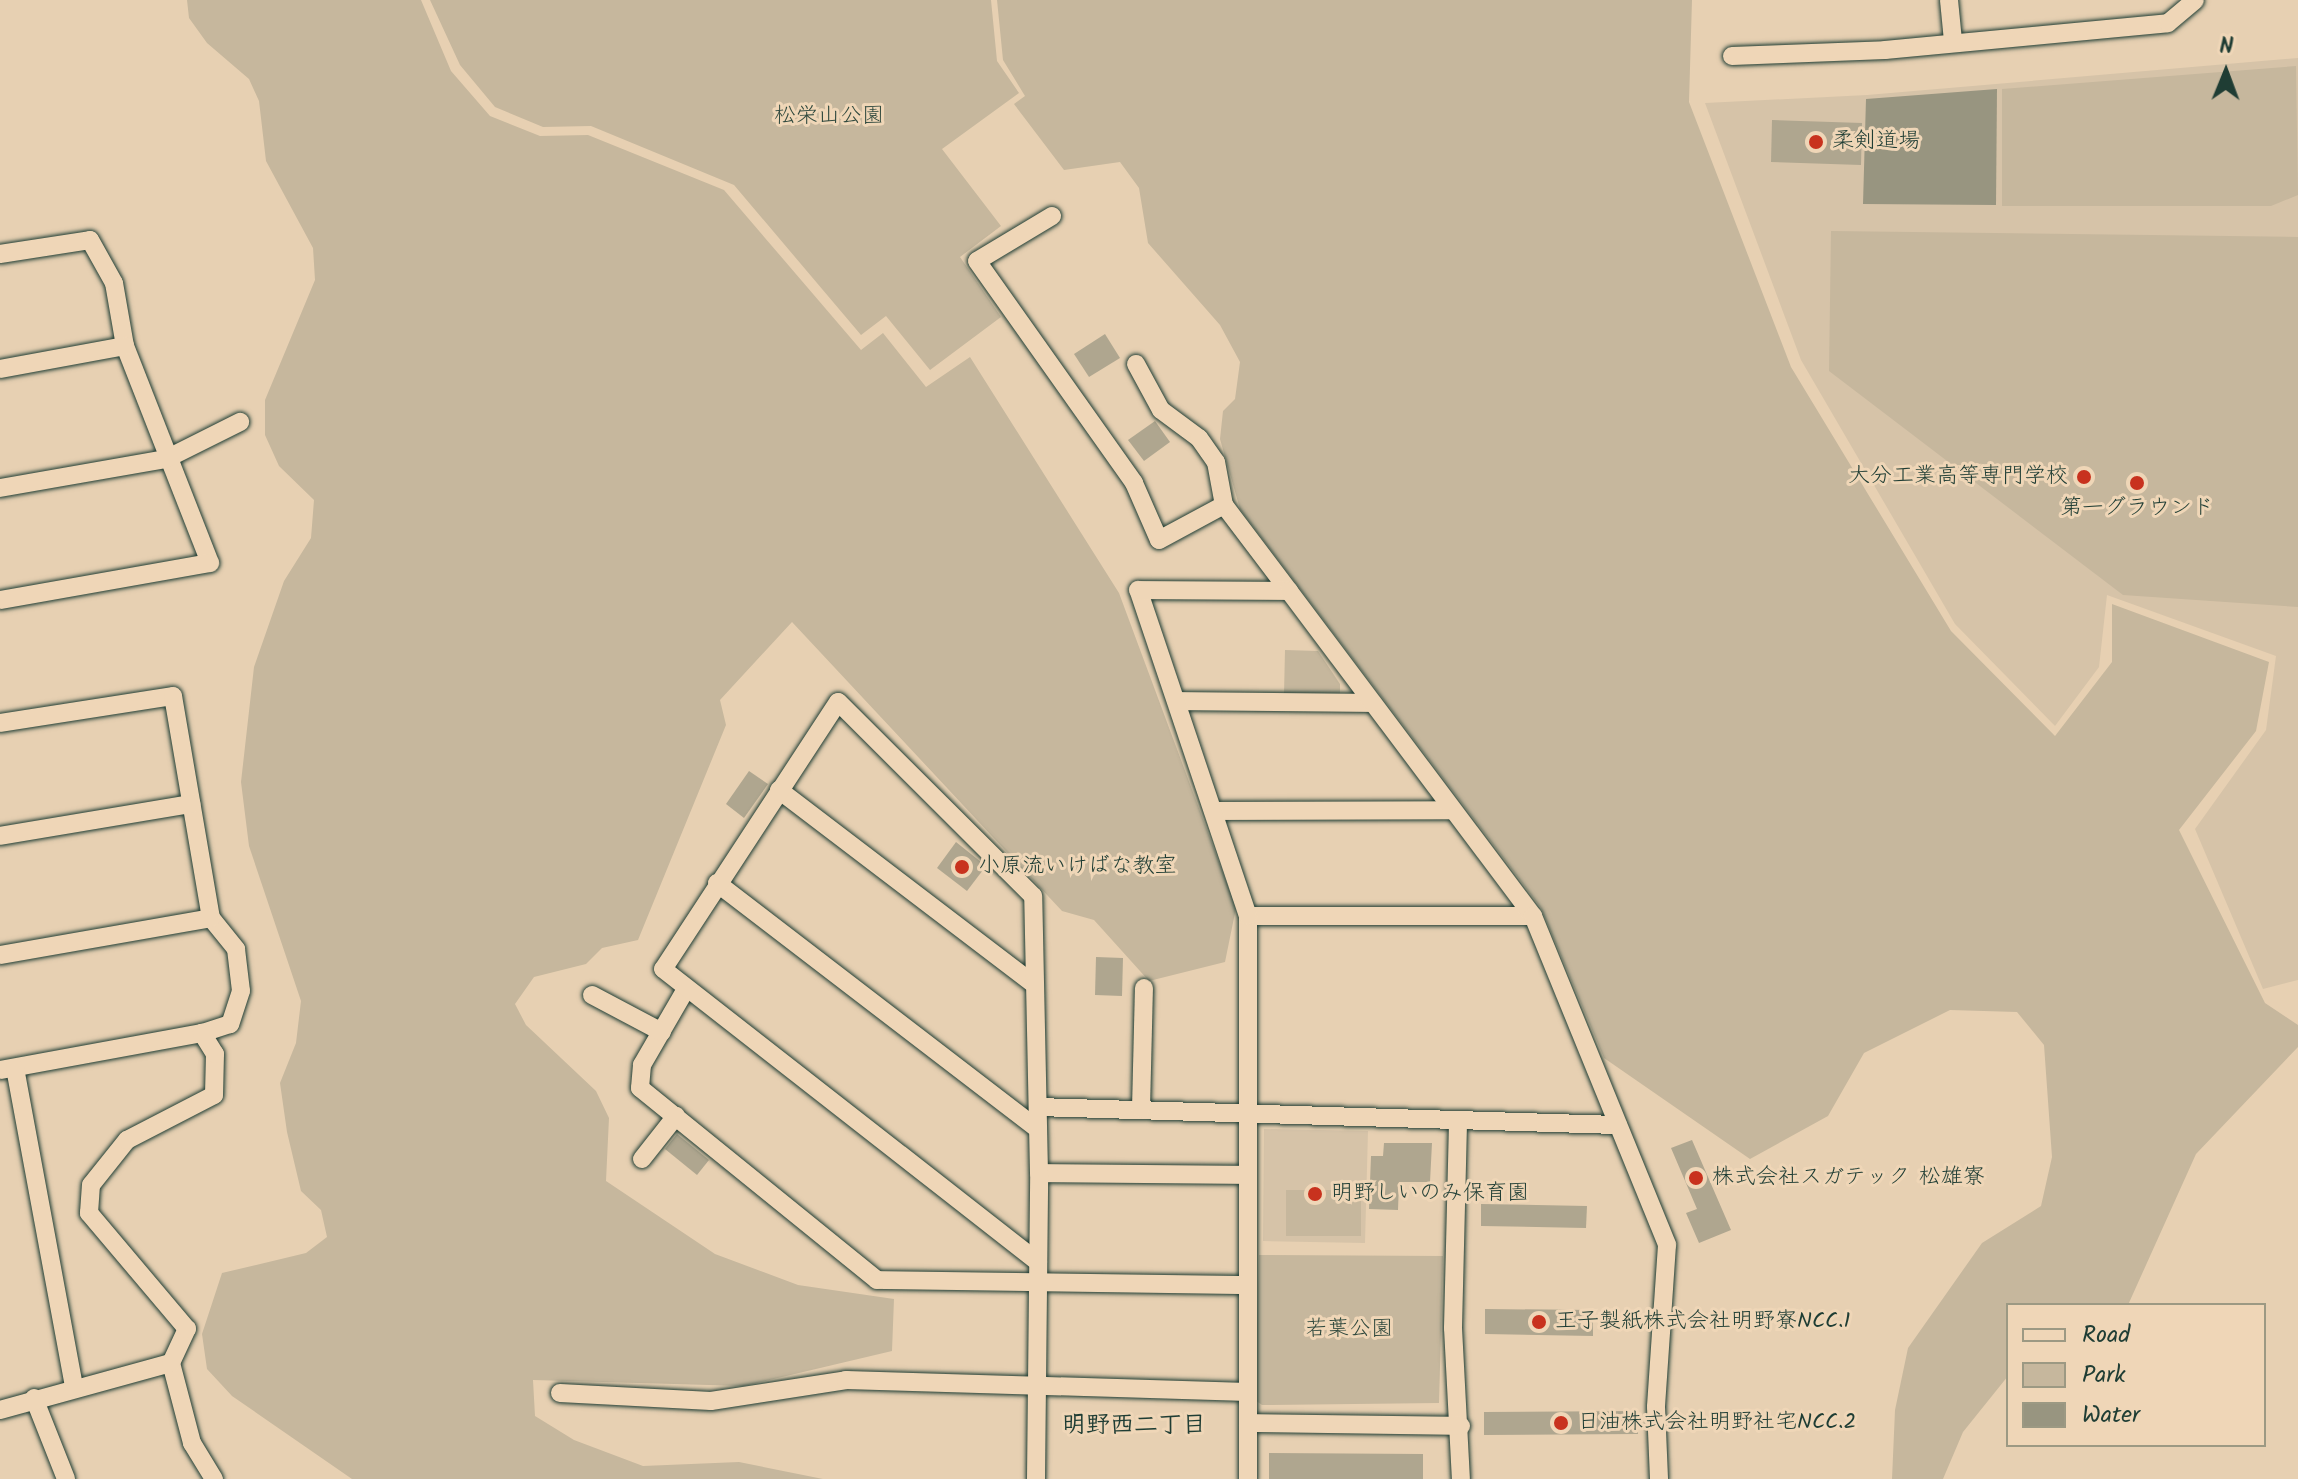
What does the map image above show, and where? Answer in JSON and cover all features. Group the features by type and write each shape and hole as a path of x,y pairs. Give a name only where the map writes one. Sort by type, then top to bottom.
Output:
{"street":[{"path":"1949,0 1953,41"},
{"path":"1732,56 2168,23 2195,0"},
{"path":"1052,216 977,261 1134,483 1159,540 1224,505"},
{"path":"0,254 90,240 114,283 125,346 166,459 210,563 0,600"},
{"path":"0,369 125,346"},
{"path":"1136,364 1161,410 1199,438 1216,462 1224,505 1450,810 1533,916 1667,1245 1656,1407 1659,1479"},
{"path":"0,488 166,459 240,422"},
{"path":"1248,1479 1248,916 1178,701 1138,590 1289,591"},
{"path":"0,723 173,696 211,918 236,949 241,991 230,1024 202,1033 7,1069 74,1387"},
{"path":"1178,701 1370,703"},
{"path":"1036,1479 1039,1173 1031,982 1033,896 838,702 663,969 1038,1262"},
{"path":"779,790 1031,982"},
{"path":"0,836 191,804"},
{"path":"1215,811 1450,810"},
{"path":"717,883 1038,1129"},
{"path":"1248,916 1533,916"},
{"path":"0,955 211,918"},
{"path":"1141,1109 1144,988"},
{"path":"686,989 642,1065 640,1088 877,1280 1037,1285 1248,1285"},
{"path":"592,995 662,1032"},
{"path":"202,1033 215,1054 214,1095 127,1140 91,1185 89,1213 187,1329 171,1363 192,1443 214,1479"},
{"path":"1038,1107 1241,1111 1248,1117 1618,1125"},
{"path":"642,1159 676,1116"},
{"path":"1458,1123 1453,1328 1461,1426 1461,1479"},
{"path":"1039,1173 1248,1175"},
{"path":"0,1410 74,1387 171,1363"},
{"path":"560,1393 711,1401 846,1380 1036,1390 1248,1392"},
{"path":"34,1398 66,1479"},
{"path":"1248,1423 1461,1426"}],"shaded area":[{"name":"大分工業高等専門学校","path":"2298,58 2298,980 2263,989 2195,829 2266,730 2276,656 2107,595 2099,667 2055,726 1955,624 1801,360 1705,103 1867,95"},
{"name":"明野しいのみ保育園","path":"1264,1129 1368,1131 1365,1243 1263,1241"}],"green space":[{"path":"187,0 421,0 451,71 490,116 540,136 588,135 724,190 861,350 883,333 926,387 970,357 1119,593 1236,908 1225,962 1149,981 1094,920 1062,911 792,622 720,700 726,725 638,940 602,948 586,964 534,977 515,1004 526,1025 596,1091 609,1118 606,1181 715,1254 798,1285 894,1299 892,1351 744,1386 533,1380 535,1416 574,1440 643,1466 739,1462 823,1479 352,1479 232,1396 207,1369 202,1334 222,1273 306,1253 327,1237 321,1210 301,1191 287,1132 280,1083 296,1043 301,1001 249,846 241,782 254,667 284,581 311,538 314,500 279,466 265,435 265,400 315,280 313,248 266,161 259,101 249,79 207,43 189,18"},
{"name":"松栄山公園","path":"430,0 991,0 997,61 1019,93 942,149 1001,226 960,257 1001,317 930,370 886,316 861,335 734,185 591,126 543,127 495,107 460,65"},
{"path":"997,0 1692,0 1689,102 1791,367 1951,631 2055,736 2112,662 2112,604 2269,662 2256,731 2179,830 2265,1003 2298,1025 2298,1047 2196,1154 2129,1303 2006,1303 2006,1378 1963,1432 1943,1479 1892,1479 1895,1410 1908,1348 1982,1243 2041,1206 2052,1157 2044,1045 2017,1012 1950,1010 1864,1053 1828,1116 1750,1159 1604,1058 1541,908 1240,509 1220,439 1223,411 1235,399 1240,362 1220,325 1148,243 1139,188 1120,162 1064,170 1014,104 1025,96 1003,60"},
{"path":"2296,66 2298,195 2271,206 2002,206 2002,89"},
{"name":"第一グラウンド","path":"1831,231 2298,237 2298,607 2123,595 1829,371"},
{"path":"1285,650 1318,651 1340,684 1340,697 1284,694"},
{"path":"1286,1190 1361,1190 1361,1236 1286,1236"},
{"name":"若葉公園","path":"1259,1255 1443,1256 1439,1403 1262,1405 1255,1400"}],"water":[{"path":"1997,89 1996,205 1863,204 1866,99"}],"building":[{"name":"柔剣道場","path":"1772,120 1862,123 1861,165 1771,162"},
{"path":"1105,334 1120,358 1089,377 1074,354"},
{"path":"1155,421 1170,442 1144,461 1128,440"},
{"path":"749,771 768,784 744,818 726,804"},
{"name":"小原流いけばな教室","path":"956,842 986,866 967,891 937,868"},
{"path":"1096,957 1123,958 1122,996 1095,995"},
{"path":"677,1134 709,1160 697,1175 665,1149"},
{"name":"株式会社スガテック 松雄寮","path":"1692,1140 1731,1230 1699,1243 1686,1213 1697,1209 1671,1148"},
{"path":"1384,1143 1432,1143 1430,1182 1399,1182 1398,1210 1369,1209 1371,1156 1383,1156"},
{"path":"1481,1204 1587,1206 1586,1228 1481,1226"},
{"name":"王子製紙株式会社明野寮NCC.1","path":"1485,1309 1593,1310 1593,1336 1485,1334"},
{"name":"日油株式会社明野社宅NCC.2","path":"1638,1411 1638,1434 1484,1435 1484,1412"},
{"path":"1269,1453 1423,1454 1423,1479 1269,1479"}],"place":[{"name":"柔剣道場","path":"1816,142"},
{"name":"大分工業高等専門学校","path":"2084,477"},
{"name":"第一グラウンド","path":"2137,483"},
{"name":"小原流いけばな教室","path":"962,867"},
{"name":"株式会社スガテック 松雄寮","path":"1696,1178"},
{"name":"明野しいのみ保育園","path":"1315,1194"},
{"name":"王子製紙株式会社明野寮NCC.1","path":"1539,1322"},
{"name":"日油株式会社明野社宅NCC.2","path":"1561,1423"}],"district":[{"name":"明野西二丁目","path":"1134,1426"}]}
